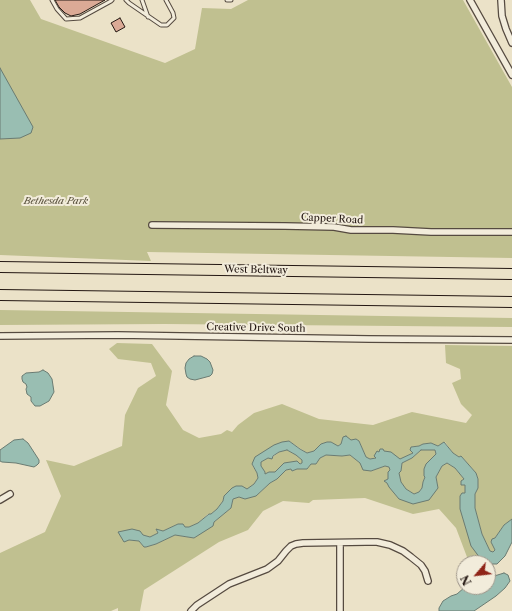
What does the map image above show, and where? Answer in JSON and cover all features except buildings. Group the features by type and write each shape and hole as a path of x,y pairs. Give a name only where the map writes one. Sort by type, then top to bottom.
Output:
{"highway":[{"name":"West Beltway","path":"0,267 512,274"},
{"path":"0,295 512,302"}],"street":[{"path":"470,0 512,75"},
{"path":"501,0 502,16 512,43"},
{"name":"Capper Road","path":"152,225 285,226 334,227 351,230 512,232"},
{"name":"Creative Drive South","path":"0,336 110,335 512,340"},
{"path":"0,500 10,494"},
{"path":"191,611 197,605 229,584 267,569 278,561 291,546 303,543 376,542 390,545 411,556 421,565 425,571 428,581"},
{"path":"340,543 340,611"}],"lane":[{"path":"52,0 57,9 66,19 80,18 111,2 112,0"},
{"path":"126,0 161,25 167,25 174,18 166,0"},
{"path":"142,0 148,17"}],"green space":[{"name":"Bethesda Park","path":"0,0 30,0 41,19 165,63 195,49 202,8 231,9 248,0 463,0 512,87 512,258 147,252 151,261 0,255"},
{"path":"0,310 512,318 512,327 165,324 0,325"},
{"path":"117,343 152,344 172,371 166,405 183,430 199,438 221,434 227,430 232,432 238,425 254,413 282,404 319,419 373,425 412,412 466,423 472,415 461,404 452,383 461,379 460,369 446,363 445,345 512,346 512,519 504,525 491,542 495,549 493,552 490,551 482,534 475,508 475,494 478,487 476,473 461,456 459,457 453,453 445,442 438,446 431,443 411,447 413,453 399,460 379,452 377,458 370,459 366,457 359,441 343,437 341,444 337,446 331,442 321,444 314,451 307,453 289,441 252,465 258,478 254,484 247,490 224,496 223,501 217,509 211,514 208,514 198,523 189,527 178,524 163,531 156,530 158,533 150,537 143,535 129,540 139,541 144,547 146,547 175,535 194,538 231,508 233,499 239,496 256,496 286,470 291,469 292,471 297,469 307,469 311,464 316,464 320,458 326,455 350,455 371,471 385,466 389,467 390,470 388,472 388,479 385,481 399,499 438,488 436,477 442,466 447,463 455,468 464,479 461,485 465,484 465,493 479,555 466,555 456,528 439,509 413,514 365,498 313,500 309,503 283,501 263,511 248,530 219,542 144,590 140,611 118,611 118,608 111,611 0,611 0,553 45,532 61,496 46,460 74,466 122,446 125,415 138,388 156,376 151,363 118,359 109,349"},
{"path":"287,450 302,460 302,463 281,466 275,472 269,472 265,475 261,462 273,457 279,452"},
{"path":"421,450 435,450 436,454 426,464 422,488 419,492 414,494 406,489 401,483 399,473 401,471 402,463 412,458"}],"water":[{"path":"0,68 33,127 31,133 20,138 0,139"},
{"path":"194,356 201,356 210,362 213,370 210,376 195,380 187,377 185,368 186,363"},
{"path":"43,370 48,373 52,379 54,392 49,401 40,406 35,406 31,401 31,397 27,394 27,387 23,382 22,376 26,373 39,372"},
{"path":"346,436 351,440 356,439 359,441 366,457 370,459 376,458 374,456 377,451 379,452 380,449 383,449 384,451 391,452 400,459 413,453 410,450 411,447 431,443 438,446 444,442 453,453 459,457 461,456 476,473 478,488 475,494 475,508 482,534 490,551 493,552 495,550 491,542 492,539 495,538 504,525 512,519 512,542 505,556 496,564 496,555 478,555 471,546 460,509 460,496 462,493 465,493 465,485 461,485 461,481 464,479 455,468 447,463 442,466 436,477 438,488 429,500 413,504 399,499 384,481 388,479 388,472 390,470 389,467 385,466 371,471 363,470 360,463 350,455 326,455 320,458 316,464 311,464 307,469 297,469 292,471 291,469 286,470 256,496 245,499 239,497 233,499 231,508 214,522 213,526 194,538 175,535 156,544 144,547 139,541 129,540 124,542 118,532 132,529 140,531 143,535 150,537 158,533 156,529 163,531 178,524 183,524 185,527 189,527 198,523 217,509 223,501 224,496 232,488 242,486 247,489 254,484 258,478 252,464 255,457 274,445 289,441 307,453 314,451 321,444 327,442 331,442 338,446 341,444 343,437","holes":["287,450 302,460 302,463 300,464 297,461 284,463 275,472 265,474 261,466 261,462 268,458 272,459 273,456 279,452","421,450 435,450 436,454 426,464 424,469 425,477 422,488 419,492 414,494 406,489 401,482 399,473 401,471 402,463 412,458"]},
{"path":"23,439 28,443 39,460 37,465 34,467 0,461 0,450 14,440"},
{"path":"504,573 508,575 510,581 496,596 474,611 439,611 443,601 456,594 496,595 496,576"}]}
